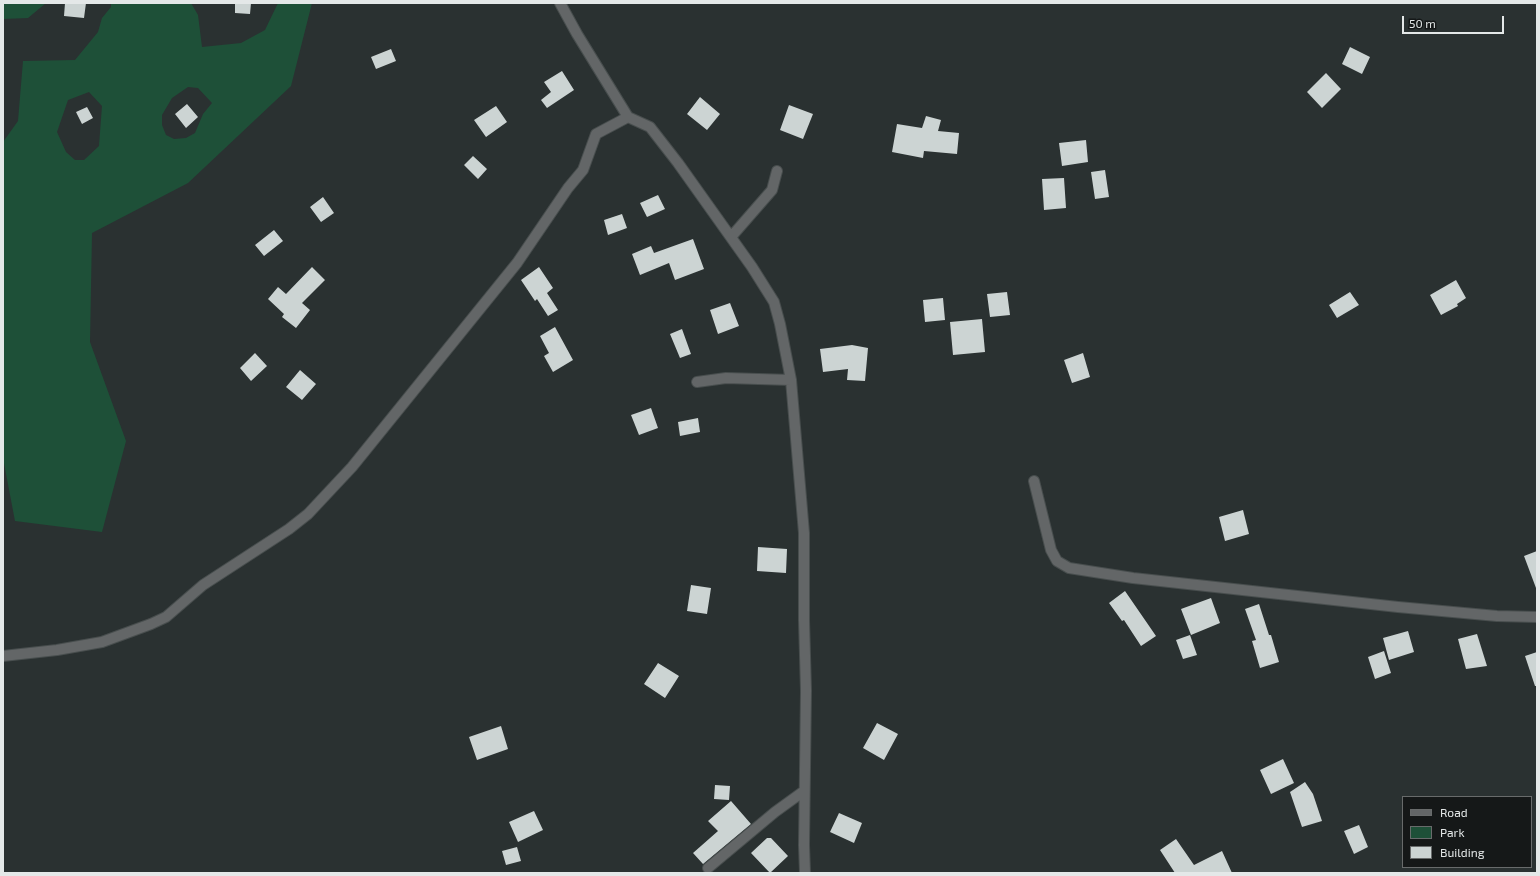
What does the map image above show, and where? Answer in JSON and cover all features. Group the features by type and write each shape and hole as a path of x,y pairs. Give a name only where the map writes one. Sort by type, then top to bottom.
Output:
{"street":[{"path":"560,3 577,34 628,117 650,128 678,163 752,267 774,302 791,380 804,533 806,691 804,791 805,873"},
{"path":"3,656 57,650 102,642 151,624 166,617 203,585 289,530 308,514 352,467 516,262 568,188 584,170 596,134 628,117"},
{"path":"731,237 772,190 777,170"},
{"path":"697,382 726,378 791,380"},
{"path":"1034,481 1051,550 1057,561 1069,568 1133,578 1398,607 1498,616 1537,616"},
{"path":"708,868 774,812 804,791"}],"green space":[{"path":"3,3 46,3 28,18 3,19"},
{"path":"111,3 191,3 198,15 202,47 241,43 265,30 278,3 312,3 291,86 188,183 92,233 90,342 126,441 102,532 15,521 3,458 3,142 18,121 23,61 75,60 98,32 102,18 111,7","holes":["188,87 198,88 212,103 203,114 195,133 186,138 174,139 166,135 162,125 162,115 172,98","89,92 102,106 99,146 84,160 75,160 66,152 57,132 68,100"]}],"building":[{"path":"65,3 86,3 84,18 64,16"},
{"path":"235,3 251,3 250,14 235,13"},
{"path":"1350,47 1370,57 1362,74 1342,64"},
{"path":"391,49 396,61 376,69 371,57"},
{"path":"562,71 574,90 547,108 541,100 551,92 544,82"},
{"path":"1326,73 1341,89 1322,108 1307,92"},
{"path":"700,97 720,114 707,130 687,114"},
{"path":"187,104 198,117 186,128 175,114"},
{"path":"789,105 813,114 803,139 780,130"},
{"path":"496,106 507,122 486,137 474,120"},
{"path":"87,107 93,118 82,124 76,112"},
{"path":"926,116 941,120 938,131 959,133 957,154 924,151 923,158 892,152 897,124 922,128"},
{"path":"1086,140 1088,162 1062,166 1059,143"},
{"path":"473,156 487,169 478,179 464,165"},
{"path":"1105,170 1109,197 1095,199 1091,172"},
{"path":"1064,178 1066,208 1044,210 1042,179"},
{"path":"658,195 665,209 647,217 640,203"},
{"path":"323,197 334,213 321,222 310,207"},
{"path":"622,214 627,228 608,235 604,220"},
{"path":"274,230 283,241 264,256 255,245"},
{"path":"693,239 704,269 675,280 669,263 640,275 632,254 651,246 654,253"},
{"path":"312,267 325,280 302,303 310,310 296,328 282,317 284,314 268,299 278,287 286,294"},
{"path":"539,267 553,288 547,293 558,310 548,316 537,299 535,301 521,280"},
{"path":"1456,280 1466,298 1457,304 1458,306 1441,315 1430,295"},
{"path":"1007,292 1010,315 990,317 987,294"},
{"path":"1350,292 1359,305 1337,318 1329,305"},
{"path":"943,298 945,320 925,322 923,300"},
{"path":"730,303 739,326 718,334 710,310"},
{"path":"982,319 985,352 953,355 950,322"},
{"path":"555,327 573,360 553,372 544,356 549,353 540,336"},
{"path":"682,329 691,354 680,358 670,334"},
{"path":"852,345 868,348 865,381 847,380 848,369 823,372 820,349"},
{"path":"255,353 267,366 251,381 240,368"},
{"path":"1083,353 1090,377 1072,383 1064,360"},
{"path":"300,370 316,384 302,400 286,387"},
{"path":"651,408 658,428 639,435 631,415"},
{"path":"698,418 700,432 680,436 678,422"},
{"path":"1243,510 1249,534 1225,541 1219,517"},
{"path":"758,547 787,549 786,573 757,571"},
{"path":"1537,551 1537,588 1536,588 1524,556"},
{"path":"691,585 711,588 707,614 687,611"},
{"path":"1125,591 1156,636 1141,646 1124,620 1122,621 1109,603"},
{"path":"1211,598 1220,623 1191,635 1181,609"},
{"path":"1259,604 1269,635 1271,635 1279,662 1260,668 1252,641 1256,640 1245,609"},
{"path":"1408,631 1414,652 1389,660 1383,638"},
{"path":"1477,634 1487,666 1466,669 1458,639"},
{"path":"1190,635 1197,655 1183,659 1176,640"},
{"path":"1384,651 1391,673 1375,679 1368,657"},
{"path":"1537,652 1537,686 1535,686 1525,656"},
{"path":"658,663 679,676 665,698 644,684"},
{"path":"877,723 898,734 884,760 863,748"},
{"path":"501,726 508,749 477,760 469,737"},
{"path":"1283,759 1294,783 1271,794 1260,770"},
{"path":"1305,782 1313,794 1322,821 1302,827 1290,792"},
{"path":"715,785 730,786 729,800 714,799"},
{"path":"731,801 751,824 703,864 693,853 718,831 708,821"},
{"path":"534,811 543,830 518,842 509,822"},
{"path":"839,813 862,823 854,843 830,832"},
{"path":"1359,825 1368,847 1354,854 1344,831"},
{"path":"767,838 771,838 788,856 770,873 751,853"},
{"path":"1176,839 1194,865 1222,851 1232,873 1175,873 1160,850"},
{"path":"517,847 521,861 506,865 502,851"}]}
